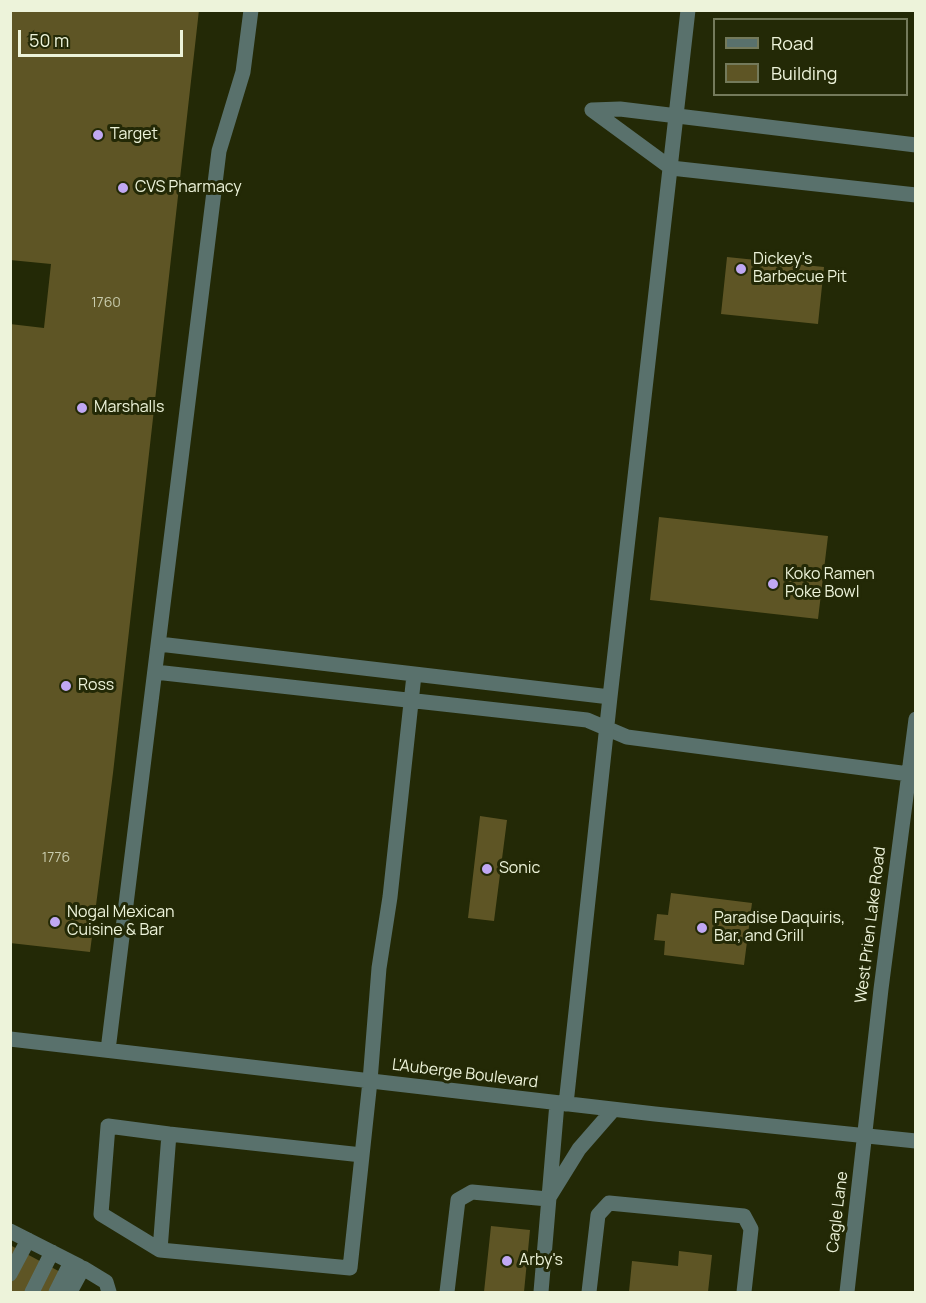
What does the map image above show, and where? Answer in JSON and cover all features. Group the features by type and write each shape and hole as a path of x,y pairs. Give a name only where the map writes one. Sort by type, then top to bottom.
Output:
{"street":[{"path":"108,1050 219,152 243,72 251,10"},
{"path":"541,1293 548,1199 607,728 688,10"},
{"path":"915,145 620,109 592,110 671,168 915,195"},
{"path":"159,644 610,697"},
{"path":"155,672 586,720 627,737 909,774"},
{"path":"362,1155 108,1126 100,1214 160,1250 350,1268 370,1081 379,968 390,897 414,675"},
{"name":"West Prien Lake Road","path":"865,1136 915,719"},
{"name":"L'Auberge Boulevard","path":"10,1039 613,1110 915,1141"},
{"path":"548,1199 579,1149 613,1110"},
{"path":"160,1250 169,1134"},
{"name":"Cagle Lane","path":"846,1293 865,1136"},
{"path":"447,1293 458,1200 472,1192 548,1199"},
{"path":"589,1293 598,1215 609,1203 744,1216 751,1229 744,1293"},
{"path":"12,1234 52,1252 105,1282 109,1293"},
{"path":"10,1274 28,1240"},
{"path":"32,1293 52,1252"},
{"path":"56,1293 77,1265"},
{"path":"70,1293 77,1265"}],"building":[{"path":"10,10 199,10 113,773 90,952 10,943 10,324 44,328 51,264 10,260"},
{"path":"727,257 824,267 818,324 721,314"},
{"path":"659,517 828,536 818,619 650,600"},
{"name":"Sonic","path":"480,816 507,820 494,921 468,918"},
{"name":"Paradise Daquiris, Bar, and Grill","path":"671,893 752,903 744,965 664,955 665,941 654,940 657,914 668,915"},
{"name":"Arby's","path":"491,1226 530,1230 524,1292 484,1292"},
{"path":"10,1245 79,1282 74,1292 10,1292"},
{"path":"679,1251 712,1255 708,1292 629,1292 632,1261 678,1266"}],"place":[{"name":"Target","path":"98,135"},
{"name":"CVS Pharmacy","path":"123,188"},
{"name":"Dickey's Barbecue Pit","path":"741,269"},
{"name":"Marshalls","path":"82,408"},
{"name":"Koko Ramen Poke Bowl","path":"773,584"},
{"name":"Ross","path":"66,686"},
{"name":"Sonic","path":"487,869"},
{"name":"Nogal Mexican Cuisine & Bar","path":"55,922"},
{"name":"Paradise Daquiris, Bar, and Grill","path":"702,928"},
{"name":"Arby's","path":"507,1261"}]}
